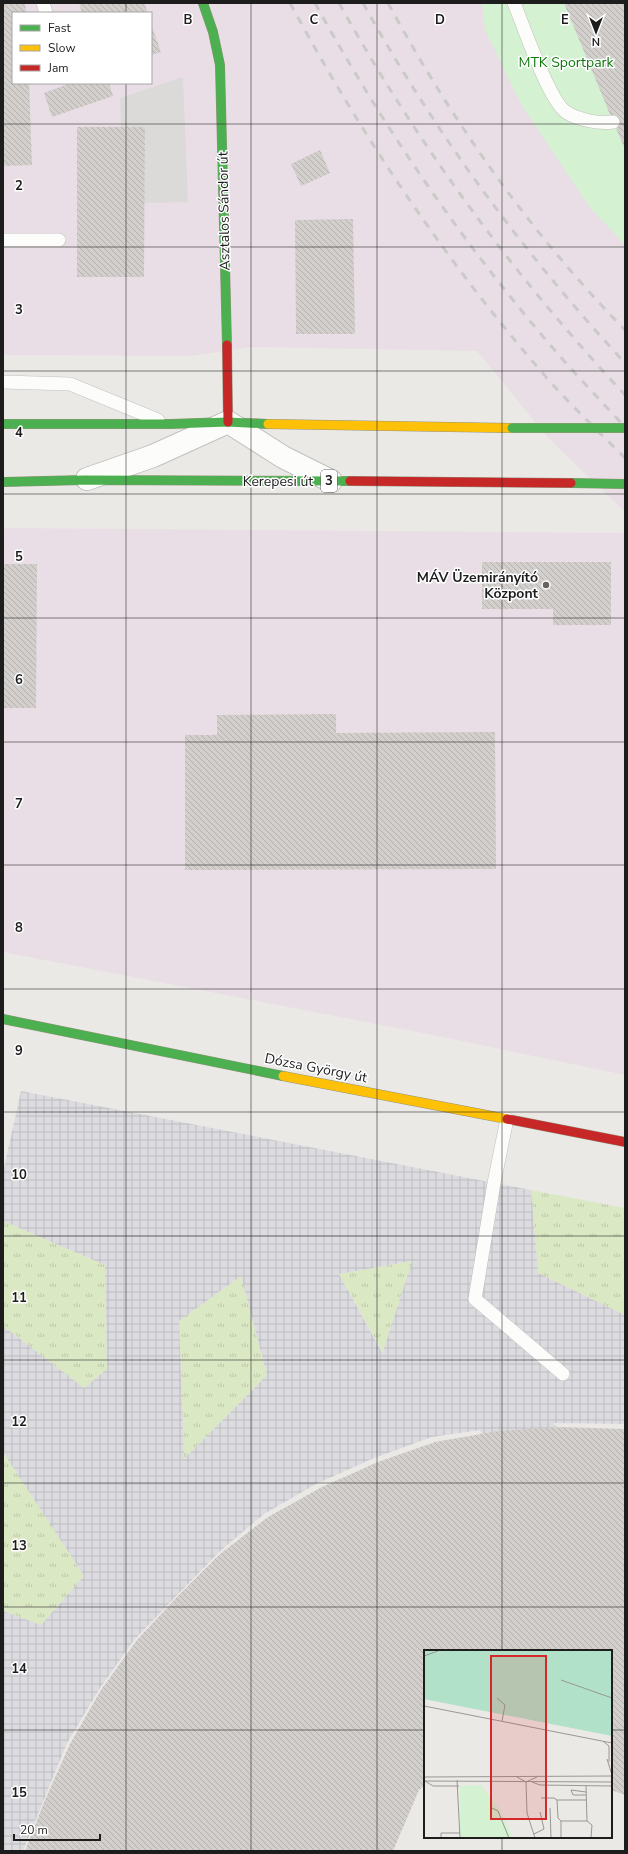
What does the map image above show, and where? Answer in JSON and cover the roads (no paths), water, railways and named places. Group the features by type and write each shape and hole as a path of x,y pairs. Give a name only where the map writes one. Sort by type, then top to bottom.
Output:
{"main road":[{"name":"Asztalos Sándor út","path":"203,3 213,32 220,65 228,422"},
{"path":"3,424 170,424 228,422 306,425 625,428"},
{"name":"Kerepesi út","path":"3,482 84,480 331,481 574,485 625,484"},
{"name":"Dózsa György út","path":"3,1019 160,1052 625,1142"}],"street":[{"path":"84,480 153,456 228,422 283,457 331,481"}],"lane":[{"path":"514,3 549,88 565,111 595,122 613,122"},
{"path":"3,240 59,240"},
{"path":"3,382 70,384 170,424"},
{"path":"507,1119 494,1183 474,1299 563,1374"}],"railway":[{"path":"290,3 348,104 411,202 444,249 515,341 553,385 625,458"},
{"path":"315,3 395,138 455,224 518,307 552,347 625,427"},
{"path":"339,3 369,56 401,107 470,208 545,304 625,395"},
{"path":"363,3 420,99 483,191 552,279 625,363"},
{"path":"388,3 439,90 495,175 557,255 625,330"}],"place":[{"name":"MÁV Üzemirányító Központ","path":"546,585"}],"park label":[{"name":"MTK Sportpark","path":"566,62"}]}
